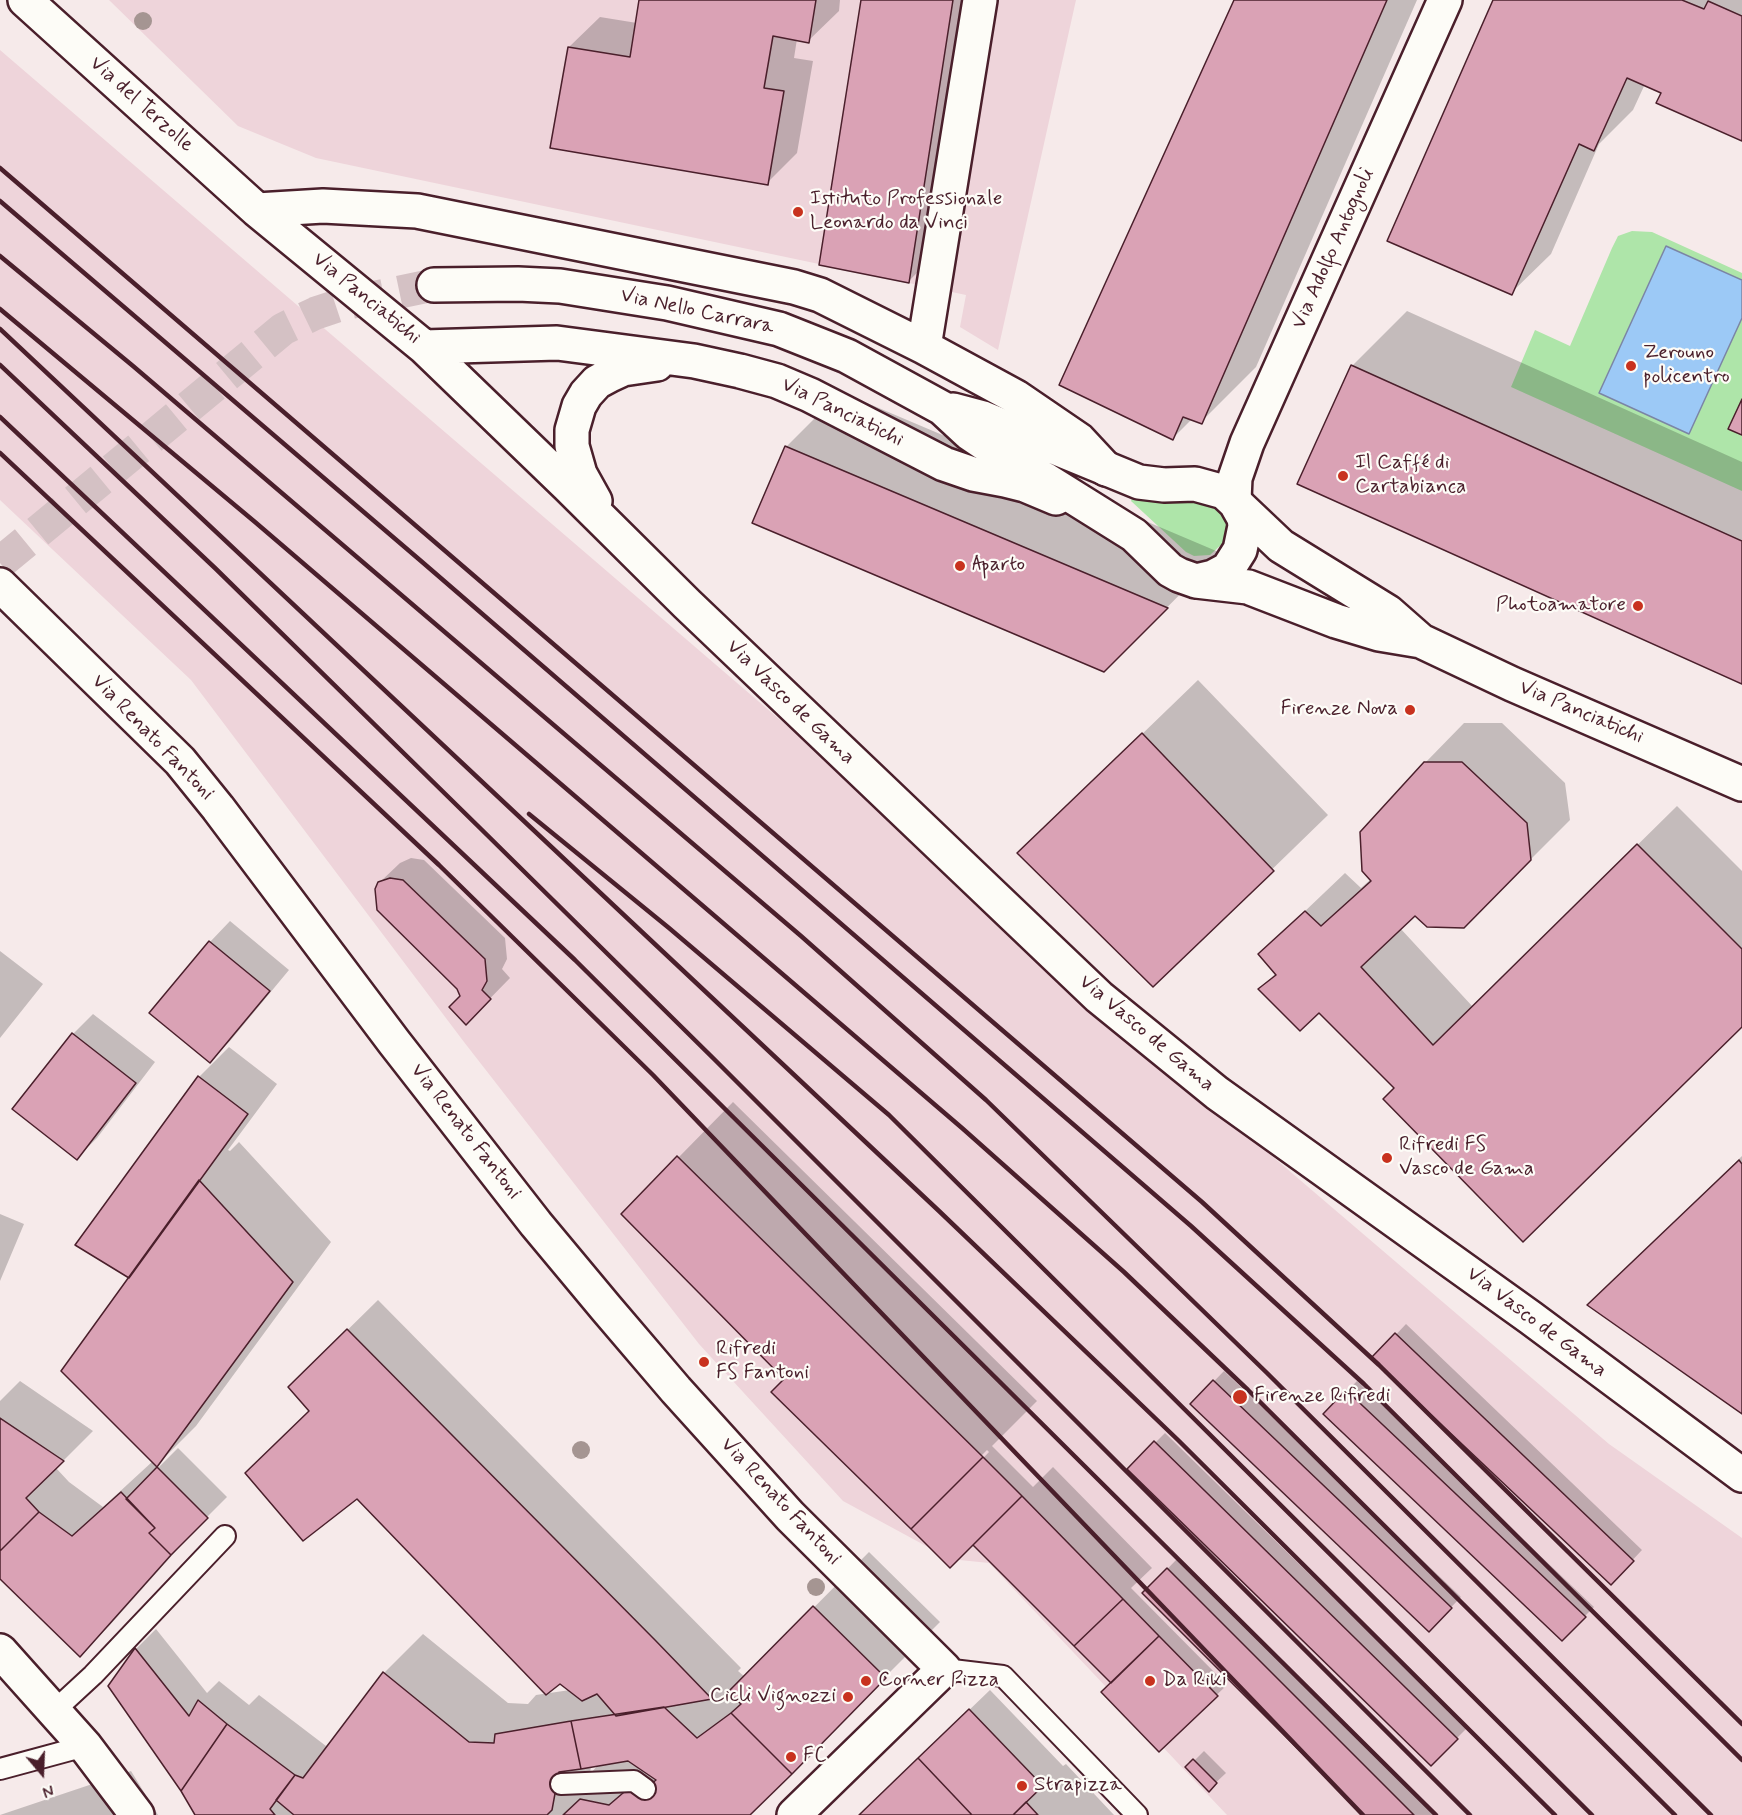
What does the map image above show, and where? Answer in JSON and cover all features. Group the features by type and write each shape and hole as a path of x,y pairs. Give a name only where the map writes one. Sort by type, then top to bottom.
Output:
{"street":[{"name":"Via del Terzolle","path":"25,0 257,210"},
{"path":"924,347 980,0"},
{"name":"Via Adolfo Antognoli","path":"1234,500 1235,478 1247,443 1445,0"},
{"name":"Via Panciatichi","path":"257,210 323,206 417,211 794,287 820,296 924,347 1016,397 1079,440 1106,470 1139,482 1204,485 1224,492 1281,546 1388,612 1422,641 1512,684 1742,784"},
{"name":"Via Panciatichi","path":"257,210 424,347 556,343 694,361 777,381 810,395 944,464 973,474 1025,485 1115,521 1134,535 1170,570 1179,575 1196,581 1248,587 1336,621 1379,634 1422,641"},
{"name":"Via Nello Carrara","path":"434,285 560,286 667,303 779,329 847,356 942,408 969,433 1015,464 1115,521"},
{"name":"Via Vasco de Gama","path":"424,347 687,604 1099,997 1218,1093 1531,1318 1742,1474"},
{"name":"Via Vasco de Gama","path":"608,525 580,474 572,446 575,418 586,394 597,382 623,369 694,361"},
{"name":"Via Nello Carrara","path":"942,408 984,418 1106,470"},
{"path":"1196,581 1213,578 1228,569 1240,550 1244,536 1244,518 1234,500"},
{"name":"Via Renato Fantoni","path":"0,585 180,760 480,1152 675,1390 790,1516 944,1669"},
{"path":"0,1651 85,1746 137,1815"},
{"path":"794,1815 944,1669"}],"lane":[{"path":"54,1711 93,1675 225,1536"},
{"path":"944,1669 1003,1676 1137,1815"},
{"path":"2,1766 85,1746"},
{"path":"561,1784 634,1782 645,1789"}],"shaded area":[{"name":"Istituto Professionale Leonardo da Vinci","path":"109,0 1076,0 998,350 960,327 966,295 316,158 238,126"},
{"path":"0,50 800,737 1149,1051 1609,1444 1742,1538 1742,1815 1227,1815 989,1563 950,1559 843,1501 699,1344 464,1042 191,680 0,500"}],"green space":[{"name":"Zerouno policentro","path":"1632,231 1652,232 1742,273 1742,491 1511,387 1535,330 1570,346 1618,236"},
{"path":"1133,496 1204,501 1213,504 1225,517 1228,526 1227,535 1223,543 1210,555 1194,556 1186,552 1131,501"}],"water":[{"path":"1666,246 1742,280 1742,318 1689,434 1599,393"}],"building":[{"path":"639,0 816,0 809,43 773,36 764,88 784,91 768,185 550,148 568,47 630,57"},
{"path":"861,0 953,0 909,283 819,265"},
{"path":"1234,0 1387,0 1202,424 1183,417 1173,440 1059,385"},
{"path":"1493,0 1682,0 1704,9 1708,1 1742,16 1742,141 1656,103 1661,93 1627,78 1594,151 1579,144 1512,295 1387,241"},
{"path":"1351,365 1742,541 1742,684 1297,484"},
{"name":"Zerouno policentro","path":"1742,399 1742,435 1728,429"},
{"name":"Aparto","path":"785,446 1168,608 1104,672 752,523"},
{"path":"1142,733 1274,871 1153,987 1017,853"},
{"path":"1424,762 1462,762 1527,823 1531,860 1464,928 1427,927 1415,916 1361,967 1433,1045 1637,844 1742,949 1742,1027 1523,1242 1383,1099 1394,1088 1319,1013 1300,1031 1258,989 1276,975 1258,954 1305,911 1321,926 1371,881 1362,871 1360,832"},
{"path":"390,878 403,880 485,959 487,981 482,990 491,999 466,1025 449,1007 460,996 457,989 377,910 375,889 378,882"},
{"path":"209,941 270,991 210,1063 149,1013"},
{"path":"72,1033 136,1083 77,1160 12,1109"},
{"path":"198,1076 248,1114 129,1278 75,1245"},
{"path":"677,1156 983,1457 911,1529 771,1392 784,1379 621,1214"},
{"path":"1739,1160 1742,1164 1742,1414 1587,1305"},
{"path":"199,1180 293,1282 157,1467 61,1371"},
{"path":"347,1329 712,1699 616,1716 597,1694 582,1701 560,1684 546,1695 357,1499 303,1541 245,1473 309,1411 288,1387"},
{"path":"1395,1333 1634,1561 1611,1585 1371,1358"},
{"path":"1213,1380 1452,1608 1429,1632 1190,1404"},
{"path":"1346,1390 1586,1617 1562,1641 1323,1414"},
{"path":"0,1418 64,1461 26,1498 39,1512 0,1551"},
{"path":"1154,1441 1458,1739 1431,1766 1127,1469"},
{"path":"983,1457 1022,1496 950,1568 911,1529"},
{"path":"157,1467 208,1518 171,1555 149,1533 155,1528 126,1499"},
{"path":"121,1492 155,1528 149,1533 171,1555 80,1657 0,1579 0,1551 39,1512 72,1536"},
{"path":"1022,1496 1123,1599 1074,1646 973,1545"},
{"path":"1167,1568 1414,1815 1364,1815 1142,1593"},
{"path":"1123,1599 1159,1636 1111,1683 1074,1646"},
{"path":"813,1606 886,1678 792,1774 731,1713 741,1704 728,1692"},
{"path":"1159,1636 1218,1696 1159,1752 1101,1692"},
{"path":"135,1648 189,1716 198,1700 227,1724 181,1791 108,1686"},
{"path":"383,1672 469,1742 494,1743 495,1734 571,1721 581,1769 559,1772 552,1810 547,1815 294,1815 276,1800 295,1775 303,1778"},
{"path":"664,1707 697,1738 731,1713 792,1774 750,1815 563,1815 580,1799 609,1805 630,1787 645,1789 656,1780 628,1761 581,1769 571,1721"},
{"path":"969,1709 1043,1786 1013,1815 972,1815 918,1758"},
{"path":"227,1724 295,1775 270,1809 275,1815 195,1815 181,1791"},
{"path":"918,1758 972,1815 859,1815"},
{"path":"1193,1759 1217,1783 1209,1792 1185,1767"},
{"path":"1026,1802 1038,1815 1013,1815"}],"tunnel":[{"path":"0,563 283,329 316,313 343,304 434,285"}],"railway":[{"path":"0,168 1202,1202 1379,1365 1742,1724"},
{"path":"0,201 1191,1226 1364,1384 1742,1760"},
{"path":"0,256 133,366 801,936 986,1100 1267,1373 1711,1815"},
{"path":"0,309 255,522 534,761 962,1128 1124,1272 1248,1390 1675,1815"},
{"path":"0,329 939,1211 1178,1440 1555,1815"},
{"path":"0,365 216,569 481,829 1470,1815"},
{"path":"0,417 575,960 1436,1815"},
{"path":"0,453 439,865 653,1075 1363,1815"},
{"path":"529,814 669,928 889,1115 1592,1815"}],"place":[{"name":"Istituto Professionale Leonardo da Vinci","path":"798,212"},
{"name":"Zerouno policentro","path":"1631,366"},
{"name":"Il Caffé di Cartabianca","path":"1343,476"},
{"name":"Aparto","path":"960,566"},
{"name":"Photoamatore","path":"1638,606"},
{"name":"Firenze Nova","path":"1410,710"},
{"name":"Rifredi FS Vasco de Gama","path":"1387,1158"},
{"name":"Rifredi FS Fantoni","path":"704,1362"},
{"name":"Firenze Rifredi","path":"1240,1397"},
{"name":"Corner Pizza","path":"866,1681"},
{"name":"Da Riki","path":"1150,1681"},
{"name":"Cicli Vignozzi","path":"848,1697"},
{"name":"FC","path":"791,1757"},
{"name":"Strapizza","path":"1022,1786"}]}
